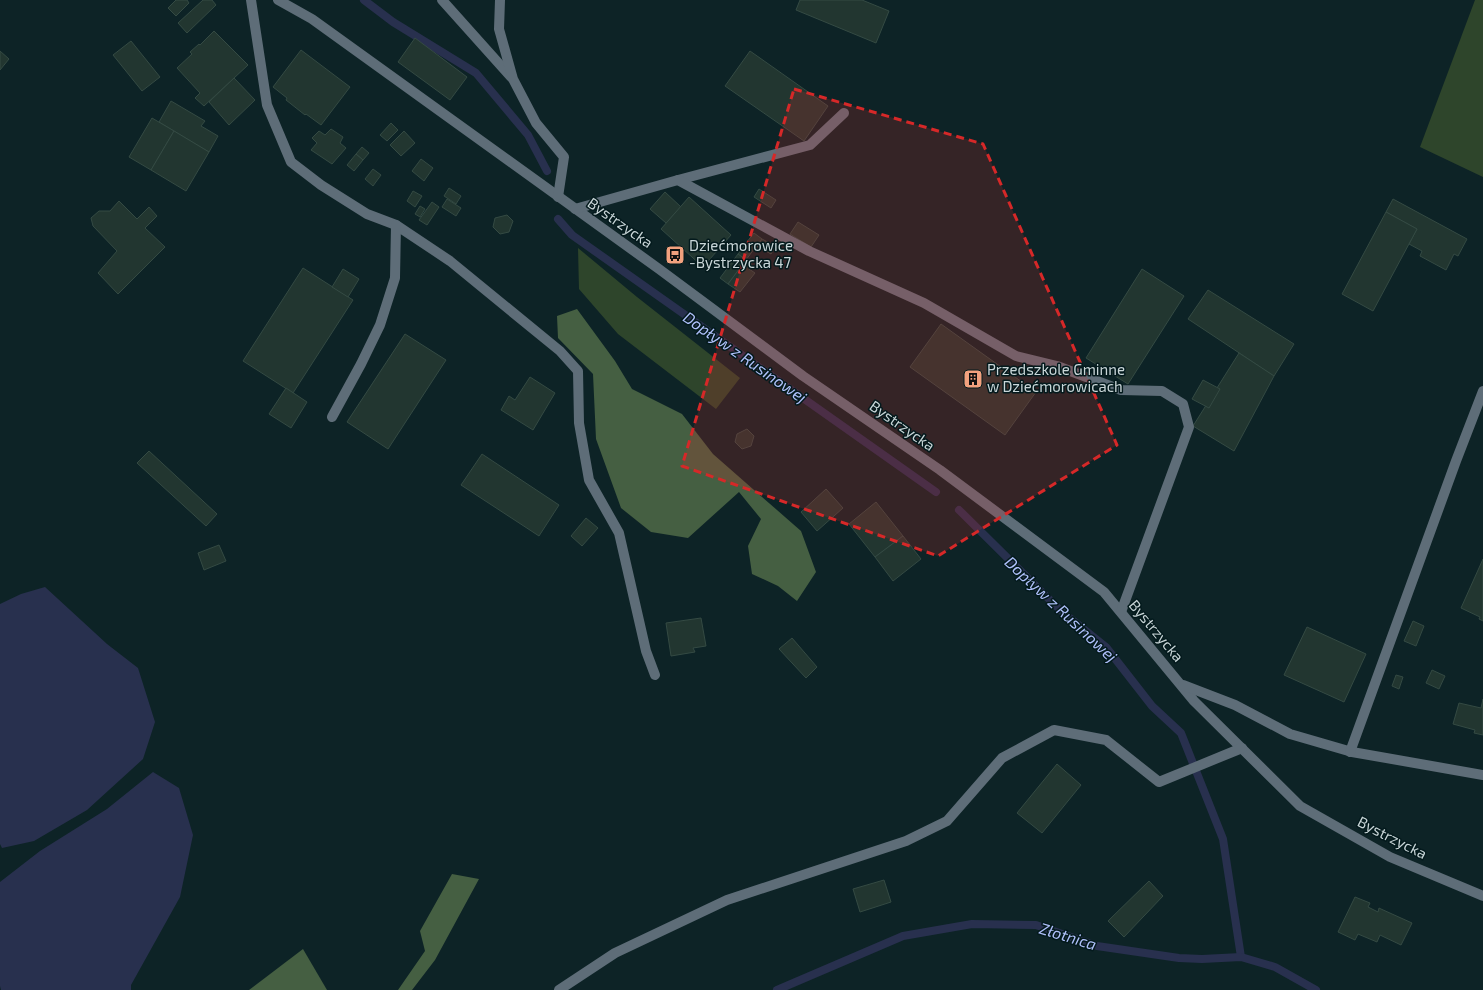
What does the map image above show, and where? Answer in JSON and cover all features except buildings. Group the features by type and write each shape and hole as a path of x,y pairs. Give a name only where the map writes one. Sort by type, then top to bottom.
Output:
{"street":[{"path":"252,0 267,104 291,162 321,185 367,214 396,225 450,261 560,351 578,372 579,423 589,480 618,533 646,651 655,674"},
{"name":"Bystrzycka","path":"278,0 312,19 575,210 659,269 803,376 940,470 1104,592 1194,701 1300,806 1390,857 1483,896"},
{"path":"442,0 513,79"},
{"path":"500,0 499,29 513,79 536,124 564,157 558,197"},
{"path":"575,210 678,180 810,145 844,113"},
{"path":"678,180 808,251 924,303 1016,356 1057,366 1122,390 1162,392 1183,404 1189,426 1121,612"},
{"path":"332,417 380,325 395,278 396,225"},
{"path":"1350,752 1483,391"},
{"path":"1181,685 1235,705 1290,734 1350,752 1483,775"},
{"path":"559,990 614,953 727,900 906,841 947,821 1002,758 1054,730 1106,740 1160,782 1242,748"}],"highlighted area":[{"path":"794,89 983,144 1117,445 938,556 682,466"}],"green space":[{"path":"1475,0 1483,0 1483,177 1420,147"},
{"path":"578,248 637,297 740,378 716,409 618,334 579,289"},
{"path":"577,309 615,361 632,389 682,414 713,454 801,531 816,572 797,601 778,586 752,574 748,546 761,519 739,492 688,538 651,532 621,508 596,439 593,374 558,338 557,316"},
{"path":"452,874 479,879 435,960 412,990 398,990 425,951 420,931"},
{"path":"303,949 327,990 249,990"}],"water":[{"path":"45,587 107,644 138,668 155,722 143,759 87,810 34,841 2,848 0,844 0,604 21,594"},
{"path":"153,772 179,788 193,835 180,897 131,985 131,990 1,990 0,882 40,851 107,809"}],"waterway":[{"name":"Dopływ z Rusinowej","path":"364,0 393,22 476,73 528,135 547,171"},
{"name":"Dopływ z Rusinowej","path":"558,219 572,235 936,492"},
{"name":"Dopływ z Rusinowej","path":"959,510 1060,610 1106,647 1152,706 1181,733 1223,839 1241,957"},
{"name":"Złotnica","path":"777,990 903,936 972,924 1036,925 1097,946 1179,958 1202,959 1241,957 1275,967 1316,990"}],"place":[{"name":"Dziećmorowice -Bystrzycka 47","path":"675,255"},
{"name":"Przedszkole Gminne w Dziećmorowicach","path":"973,379"}]}
